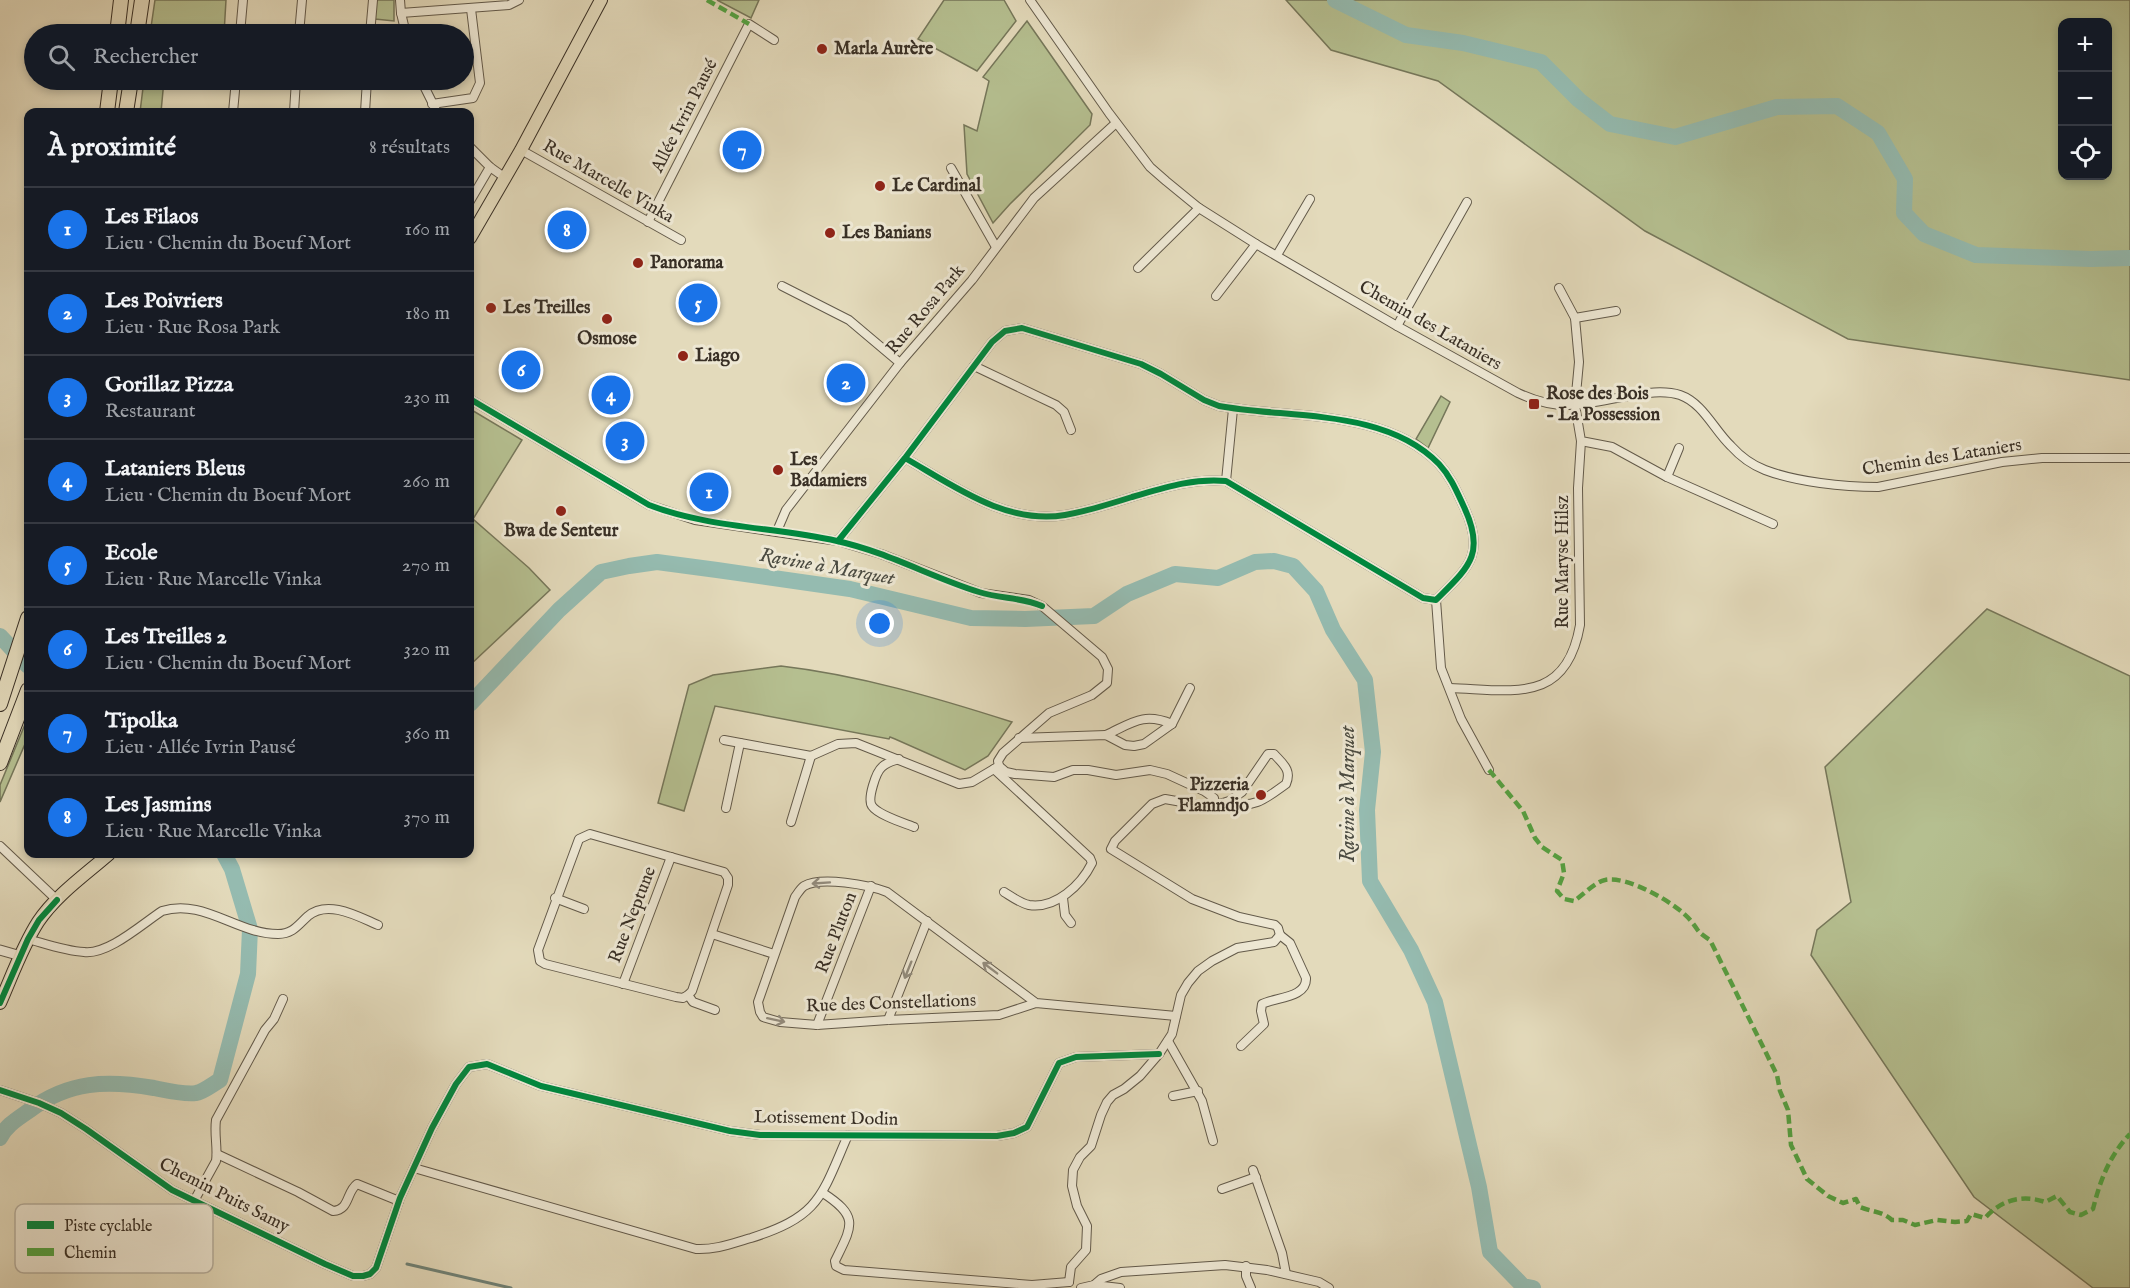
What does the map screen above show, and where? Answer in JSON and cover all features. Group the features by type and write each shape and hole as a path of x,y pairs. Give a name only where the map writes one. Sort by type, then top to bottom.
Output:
{"highway":[{"path":"118,24 121,0"},
{"path":"138,24 142,0"},
{"path":"108,108 110,90"},
{"path":"127,108 129,90"},
{"path":"2,698 24,630"},
{"path":"0,763 24,705"}],"main road":[{"path":"474,231 601,0"},
{"path":"0,1003 28,939 39,920 57,900 104,858"}],"street":[{"path":"241,24 243,0"},
{"path":"300,24 302,0"},
{"path":"371,24 373,0"},
{"path":"400,0 403,24"},
{"path":"463,0 470,24"},
{"path":"400,13 509,5 519,0"},
{"name":"Chemin des Lataniers","path":"1030,0 1116,123 1150,167 1199,208 1397,326 1518,393 1535,400 1565,406 1640,394 1677,394 1689,399 1700,409 1745,459 1764,470 1858,487 1888,485 2002,462 2042,458 2130,458"},
{"name":"Allée Ivrin Pausé","path":"648,222 749,24 774,40"},
{"path":"432,104 473,98 480,83 474,49"},
{"path":"233,108 235,90"},
{"path":"294,108 295,90"},
{"path":"365,108 366,90"},
{"path":"426,90 434,108"},
{"name":"Rue Rosa Park","path":"777,531 786,510 900,363 972,280 1034,198 1116,123"},
{"name":"Rue Marcelle Vinka","path":"520,150 681,240"},
{"path":"474,151 504,177"},
{"path":"474,194 490,167"},
{"path":"951,168 996,247"},
{"path":"1277,255 1310,199"},
{"path":"1397,326 1467,202"},
{"path":"1138,268 1199,208"},
{"path":"1216,296 1256,244"},
{"path":"782,285 849,320 900,363"},
{"path":"1559,288 1575,318 1579,362 1575,405"},
{"path":"1575,318 1616,311"},
{"path":"838,541 905,458 992,342 1005,331 1022,328 1141,364 1204,400 1219,406 1331,418 1367,426 1401,438 1428,454 1451,479 1473,526 1475,543 1472,557 1466,567 1436,600 1441,668 1461,719 1489,770"},
{"path":"974,366 1056,405 1064,412 1071,430"},
{"path":"474,401 649,505 695,520 838,541 881,554 981,593 1029,600 1042,606 1102,657 1108,669 1107,683 1092,695 1049,713 1000,756 996,767 972,782 959,784 856,743 847,742 812,756 724,740"},
{"name":"Rue Maryse Hilsz","path":"1450,688 1534,688 1552,680 1566,664 1580,625 1578,488 1581,441 1575,405"},
{"path":"1226,481 1233,409"},
{"path":"1581,441 1612,447 1667,477 1773,525"},
{"path":"1667,477 1678,448"},
{"path":"905,458 984,503 1037,517 1063,516 1195,480 1226,481 1423,598 1436,600"},
{"path":"1106,735 1125,745 1134,746 1150,741 1172,724 1190,688"},
{"path":"1019,738 1106,735 1149,717 1172,724"},
{"path":"726,808 740,743"},
{"path":"1229,801 1241,805 1265,800 1286,784 1289,773 1287,768 1274,754 1268,754 1242,792 1229,801 1210,807 1165,799 1152,804 1115,841 1111,849 1192,899 1239,916 1275,925 1280,935 1290,943 1306,978 1306,983 1301,991 1263,1004 1261,1011 1264,1024 1241,1046"},
{"path":"791,822 812,756"},
{"path":"899,759 888,762 882,767 878,773 870,802 872,807 878,811 914,827"},
{"path":"996,767 1014,774 1054,777 1080,770 1108,775 1141,770 1158,771 1204,792 1214,798 1215,804"},
{"path":"996,767 1090,858 1092,863 1088,871 1063,898 1028,905 1004,892"},
{"path":"596,835 671,857 724,872 728,878 728,885 712,934 692,991 688,995 683,998 676,997 540,961 538,950 555,898 579,839 596,835"},
{"path":"0,846 57,900"},
{"name":"Rue Neptune","path":"624,984 671,857"},
{"name":"Rue des Constellations","path":"1036,1003 887,892 871,886 819,882 805,885 795,897 758,1002 763,1017 780,1022 817,1025 999,1015 1036,1003 1176,1016"},
{"name":"Rue Pluton","path":"817,1025 871,886"},
{"path":"555,898 584,909"},
{"path":"1063,898 1065,915 1071,922"},
{"path":"28,939 84,952 96,952 162,911 172,908 200,910 244,928 277,934 289,933 309,916 327,909 340,911 378,925"},
{"path":"888,1020 927,921"},
{"path":"712,934 774,954"},
{"path":"1069,1282 1071,1267 1086,1250 1088,1226 1077,1206 1072,1186 1073,1170 1091,1146 1107,1102 1140,1076 1168,1041 1172,1034 1181,995 1197,971 1228,951 1249,945 1274,942 1280,935"},
{"path":"0,950 21,956"},
{"path":"688,995 693,1002 715,1010"},
{"path":"194,1201 216,1161 214,1134 216,1120 284,999"},
{"path":"1168,1041 1198,1091 1213,1141"},
{"name":"Lotissement Dodin","path":"848,1135 823,1193 805,1214 777,1229 708,1250 696,1249 414,1168 456,1084 470,1067 477,1065 487,1064 542,1086 730,1131 760,1135 848,1135 997,1136 1014,1133 1027,1127 1059,1064 1066,1060 1076,1057 1159,1054"},
{"name":"Chemin Puits Samy","path":"0,1090 61,1113 152,1177 200,1204"},
{"path":"1173,1096 1198,1091"},
{"path":"217,1154 333,1211 339,1211 344,1207 353,1187 357,1184 399,1201"},
{"name":"Chemin Puits Samy","path":"213,1210 325,1264 353,1276 363,1276 370,1274 376,1268 399,1201 414,1168"},
{"path":"1222,1189 1254,1174 1282,1253 1286,1274"},
{"path":"823,1193 841,1205 849,1218 850,1229 835,1261 836,1266 844,1270 1032,1285 1069,1282 1080,1288 1094,1285 1120,1288"},
{"path":"1094,1285 1110,1275 1136,1270 1225,1265 1246,1266 1286,1274 1319,1282 1329,1288"},
{"path":"1246,1266 1246,1276 1251,1288"}],"green space":[{"path":"155,0 226,0 225,24 151,24"},
{"path":"376,0 394,0 394,21 375,19"},
{"path":"717,0 759,0 751,18"},
{"path":"944,0 1004,0 1016,21 977,71 918,39"},
{"path":"1286,0 2130,0 2130,380 1848,339 1645,231 1438,81 1331,50"},
{"path":"1027,21 1092,114 1090,125 993,223 967,174 964,125 977,131 989,81 983,77"},
{"path":"143,90 163,90 161,108 140,108"},
{"path":"1441,396 1450,402 1428,448 1416,439"},
{"path":"474,411 522,440 474,517"},
{"path":"474,520 529,568 550,590 474,661"},
{"path":"1987,609 2130,676 2130,1288 2093,1288 1974,1197 1811,955 1817,930 1851,902 1825,767"},
{"path":"781,666 839,675 898,688 1012,722 988,756 965,770 890,737 889,739 715,706 684,811 658,803 689,685 713,675"},
{"path":"24,727 24,746 0,802 0,785"}],"waterway":[{"path":"1335,0 1406,35 1463,43 1541,62 1579,100 1610,124 1675,137 1777,107 1837,106 1878,133 1905,179 1904,213 1924,234 1976,255 2130,258"},
{"name":"Ravine à Marquet","path":"474,700 559,610 601,572 629,566 657,562 717,570 850,589 971,618 1025,619 1094,616 1127,594 1175,574 1218,578 1255,562 1274,561 1293,566 1316,591 1333,630 1365,680 1373,752 1367,810 1370,881 1411,950 1435,1002 1479,1187 1490,1252 1523,1286 1533,1288"},
{"name":"Ravine à Marquet","path":"0,636 24,662"},
{"path":"0,1138 9,1126 30,1110 45,1100 74,1088 120,1084 196,1093 220,1080 248,974 250,929 232,869 226,858"},
{"path":"407,1264 511,1288"}],"marked path":[{"path":"707,0 749,24"},
{"path":"1489,770 1523,811 1535,838 1542,847 1562,860 1564,873 1557,891 1564,899 1574,901 1601,881 1626,882 1664,899 1684,914 1700,933 1710,940 1777,1075 1780,1091 1788,1110 1791,1145 1807,1179 1828,1196 1843,1203 1856,1199 1860,1207 1881,1213 1892,1220 1903,1220 1915,1225 1937,1220 1967,1221 1971,1214 1985,1218 1998,1207 2012,1200 2028,1199 2045,1202 2057,1196 2070,1212 2081,1215 2093,1209 2106,1169 2116,1151 2130,1134"}],"cycle path":[{"path":"838,541 905,458 992,342 1005,331 1022,328 1141,364 1204,400 1219,406 1335,419 1364,424 1392,433 1417,446 1439,464 1447,474 1470,523 1474,548 1465,568 1436,600 1423,598 1226,481 1213,480 1178,485 1082,511 1043,517 1001,509 981,501 905,458"},
{"path":"474,401 649,505 672,513 718,523 837,541 891,558 979,592 1042,606"},
{"path":"0,1003 28,939 39,920 57,900"},
{"path":"213,1210 353,1276 370,1274 376,1268 400,1198 432,1128 456,1084 469,1067 487,1064 541,1086 730,1131 760,1135 997,1136 1014,1133 1027,1127 1059,1063 1076,1057 1159,1054"},
{"path":"0,1090 61,1113 172,1190 201,1204"}],"place":[{"name":"Marla Aurère","path":"822,49"},
{"name":"Tipolka","path":"742,150"},
{"name":"Le Cardinal","path":"880,186"},
{"name":"Les Jasmins","path":"567,230"},
{"name":"Les Banians","path":"830,233"},
{"name":"Panorama","path":"638,263"},
{"name":"Ecole","path":"698,303"},
{"name":"Les Treilles","path":"491,308"},
{"name":"Osmose","path":"607,319"},
{"name":"Liago","path":"683,356"},
{"name":"Les Treilles 2","path":"521,370"},
{"name":"Les Poivriers","path":"846,383"},
{"name":"Lataniers Bleus","path":"611,395"},
{"name":"Rose des Bois - La Possession","path":"1534,404"},
{"name":"Gorillaz Pizza","path":"625,441"},
{"name":"Les Badamiers","path":"778,470"},
{"name":"Les Filaos","path":"709,492"},
{"name":"Bwa de Senteur","path":"561,511"},
{"name":"Pizzeria Flamndjo","path":"1261,795"}]}
